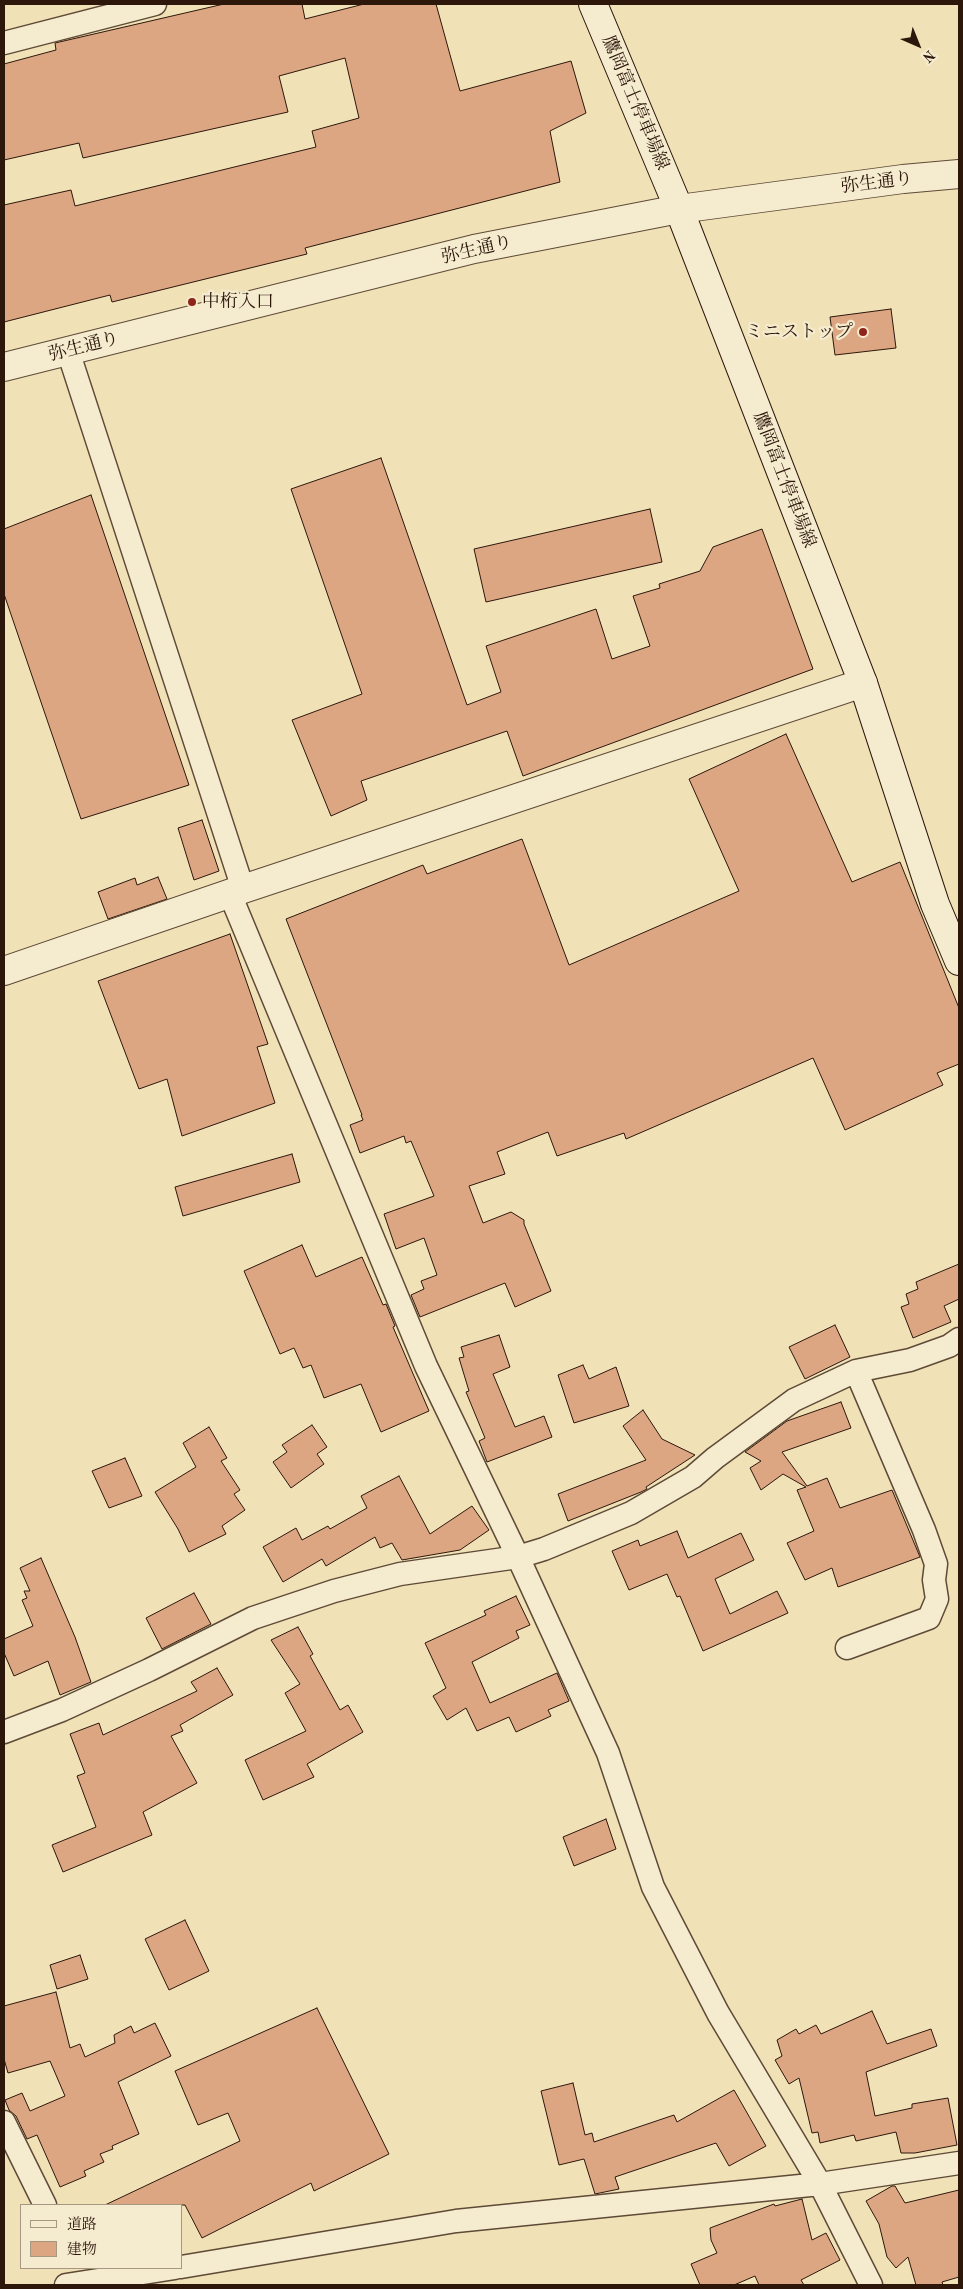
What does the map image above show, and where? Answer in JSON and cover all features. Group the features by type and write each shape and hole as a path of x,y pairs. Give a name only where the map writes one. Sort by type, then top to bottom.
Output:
{"street":[{"path":"4,43 155,4"},
{"name":"鷹岡富士停車場線","path":"594,4 679,209 863,683 935,904 959,961"},
{"name":"弥生通り","path":"4,367 474,249 679,209 903,179 959,174"},
{"path":"68,351 236,891 426,1366 518,1557 608,1753 653,1887 718,2013 820,2184 871,2285"},
{"path":"4,971 236,891 863,683"},
{"path":"4,1732 62,1710 149,1670 253,1618 334,1591 400,1574 518,1557 544,1549 631,1513 693,1478 715,1458 794,1400 856,1371 910,1360 949,1346 959,1339"},
{"path":"847,1648 929,1618 937,1599 934,1580 936,1564 924,1530 856,1371"},
{"path":"4,2122 45,2204"},
{"path":"182,2267 456,2221 820,2184 959,2163"},
{"path":"75,2280 167,2269"}],"building":[{"path":"224,4 302,4 305,19 364,4 436,4 460,91 571,61 586,113 550,131 560,182 305,248 307,254 112,302 110,295 4,322 4,205 71,190 75,206 316,147 312,131 359,118 345,58 279,76 288,112 83,158 79,143 4,160 4,64 56,50 55,43"},
{"name":"ミニストップ","path":"891,309 896,348 835,355 830,317"},
{"path":"381,458 467,705 501,692 486,646 596,609 612,659 650,646 633,596 660,588 659,584 700,571 713,547 762,529 813,669 523,776 507,731 361,781 367,800 331,816 292,720 362,694 291,489"},
{"path":"91,495 189,785 81,819 4,594 4,529"},
{"path":"650,509 662,562 486,602 474,549"},
{"path":"786,734 852,882 900,862 959,1008 959,1064 937,1073 943,1085 845,1130 813,1058 626,1139 624,1133 557,1156 548,1132 497,1152 505,1174 469,1186 483,1223 511,1212 524,1220 551,1291 515,1307 505,1283 420,1317 411,1295 424,1289 421,1281 437,1275 424,1238 396,1249 384,1214 434,1196 411,1141 406,1143 404,1136 360,1153 350,1125 363,1120 362,1115 286,919 423,865 427,874 522,839 569,965 739,891 689,779"},
{"path":"202,820 219,871 194,880 178,828"},
{"path":"158,877 167,899 108,919 98,892 135,878 137,885"},
{"path":"230,934 268,1044 257,1047 275,1103 182,1136 167,1079 139,1089 98,981"},
{"path":"292,1154 300,1182 183,1216 175,1187"},
{"path":"302,1245 316,1277 362,1257 383,1305 386,1304 395,1326 393,1327 429,1411 381,1432 361,1384 324,1398 311,1365 303,1368 294,1348 280,1354 244,1271"},
{"path":"959,1264 959,1299 944,1306 951,1322 913,1338 901,1307 909,1304 906,1294 918,1289 916,1282"},
{"path":"835,1325 850,1357 805,1379 789,1347"},
{"path":"499,1335 510,1367 493,1374 515,1427 544,1416 552,1437 487,1462 479,1441 485,1438 466,1392 469,1391 459,1358 464,1357 461,1347"},
{"path":"583,1365 589,1379 616,1367 629,1406 574,1423 558,1375"},
{"path":"841,1402 851,1428 782,1452 807,1486 827,1478 840,1508 892,1490 920,1557 838,1587 832,1568 805,1580 787,1543 814,1531 797,1490 806,1487 783,1474 761,1490 750,1468 761,1461 745,1452 787,1421"},
{"path":"643,1410 662,1439 695,1455 646,1487 647,1489 568,1521 558,1494 646,1460 623,1426"},
{"path":"312,1425 327,1447 317,1454 324,1464 291,1488 273,1462 287,1452 282,1445"},
{"path":"209,1427 227,1458 221,1461 240,1490 234,1494 245,1510 222,1526 226,1534 189,1552 178,1529 155,1492 196,1467 183,1443"},
{"path":"125,1458 142,1496 109,1508 92,1471"},
{"path":"399,1476 430,1534 472,1506 489,1530 460,1550 402,1560 392,1543 380,1548 375,1537 326,1566 322,1559 283,1582 263,1547 296,1528 302,1540 328,1526 330,1529 367,1508 361,1496"},
{"path":"677,1531 688,1558 741,1533 754,1560 715,1579 730,1614 777,1591 788,1613 703,1651 680,1596 677,1597 667,1574 629,1590 612,1551 638,1540 640,1546"},
{"path":"41,1558 75,1637 91,1682 60,1695 48,1661 14,1676 4,1653 4,1639 33,1626 22,1600 27,1598 24,1591 30,1591 20,1568"},
{"path":"194,1593 211,1624 162,1649 146,1618"},
{"path":"516,1596 530,1625 516,1631 519,1638 472,1662 490,1703 557,1673 569,1701 548,1710 551,1716 516,1732 509,1717 477,1731 466,1708 447,1720 433,1696 446,1688 425,1643 486,1615 484,1611"},
{"path":"298,1627 313,1654 310,1656 340,1710 348,1705 363,1732 307,1764 314,1777 263,1800 245,1760 306,1731 285,1693 300,1684 271,1640"},
{"path":"217,1668 233,1695 180,1725 183,1731 171,1736 197,1783 143,1812 152,1835 63,1872 52,1845 96,1827 77,1776 85,1773 70,1734 99,1723 103,1735 197,1691 191,1682"},
{"path":"606,1819 616,1849 574,1866 563,1837"},
{"path":"185,1920 209,1971 169,1990 145,1939"},
{"path":"80,1955 88,1979 57,1989 50,1965"},
{"path":"56,1992 70,2048 80,2044 85,2057 115,2043 114,2035 131,2026 134,2033 155,2023 171,2056 118,2082 139,2134 112,2146 113,2149 100,2154 104,2162 84,2171 86,2176 60,2187 37,2135 27,2139 16,2116 9,2110 5,2100 22,2093 30,2111 65,2096 50,2061 8,2073 4,2059 4,2006"},
{"path":"317,2008 389,2154 314,2191 311,2183 202,2238 185,2205 107,2204 240,2141 228,2113 198,2125 175,2071"},
{"path":"872,2011 887,2044 931,2029 937,2046 866,2072 875,2116 912,2108 912,2104 948,2098 957,2145 915,2153 901,2153 896,2132 856,2141 854,2135 820,2143 818,2132 812,2133 799,2078 789,2084 775,2060 782,2056 777,2040 796,2029 799,2034 816,2025 821,2034"},
{"path":"573,2083 585,2135 592,2133 594,2142 674,2115 677,2122 734,2090 766,2146 729,2166 716,2143 615,2177 619,2189 595,2194 584,2159 559,2165 541,2091"},
{"path":"895,2186 905,2203 959,2190 959,2277 942,2282 943,2285 916,2285 908,2257 896,2268 887,2257 879,2224 866,2201"},
{"path":"802,2199 812,2240 826,2233 840,2260 801,2280 804,2285 759,2285 755,2276 734,2285 700,2285 691,2264 717,2253 711,2240 710,2228 774,2204 775,2206"}],"place":[{"name":"中桁入口","path":"192,302"},
{"name":"ミニストップ","path":"863,332"}]}
